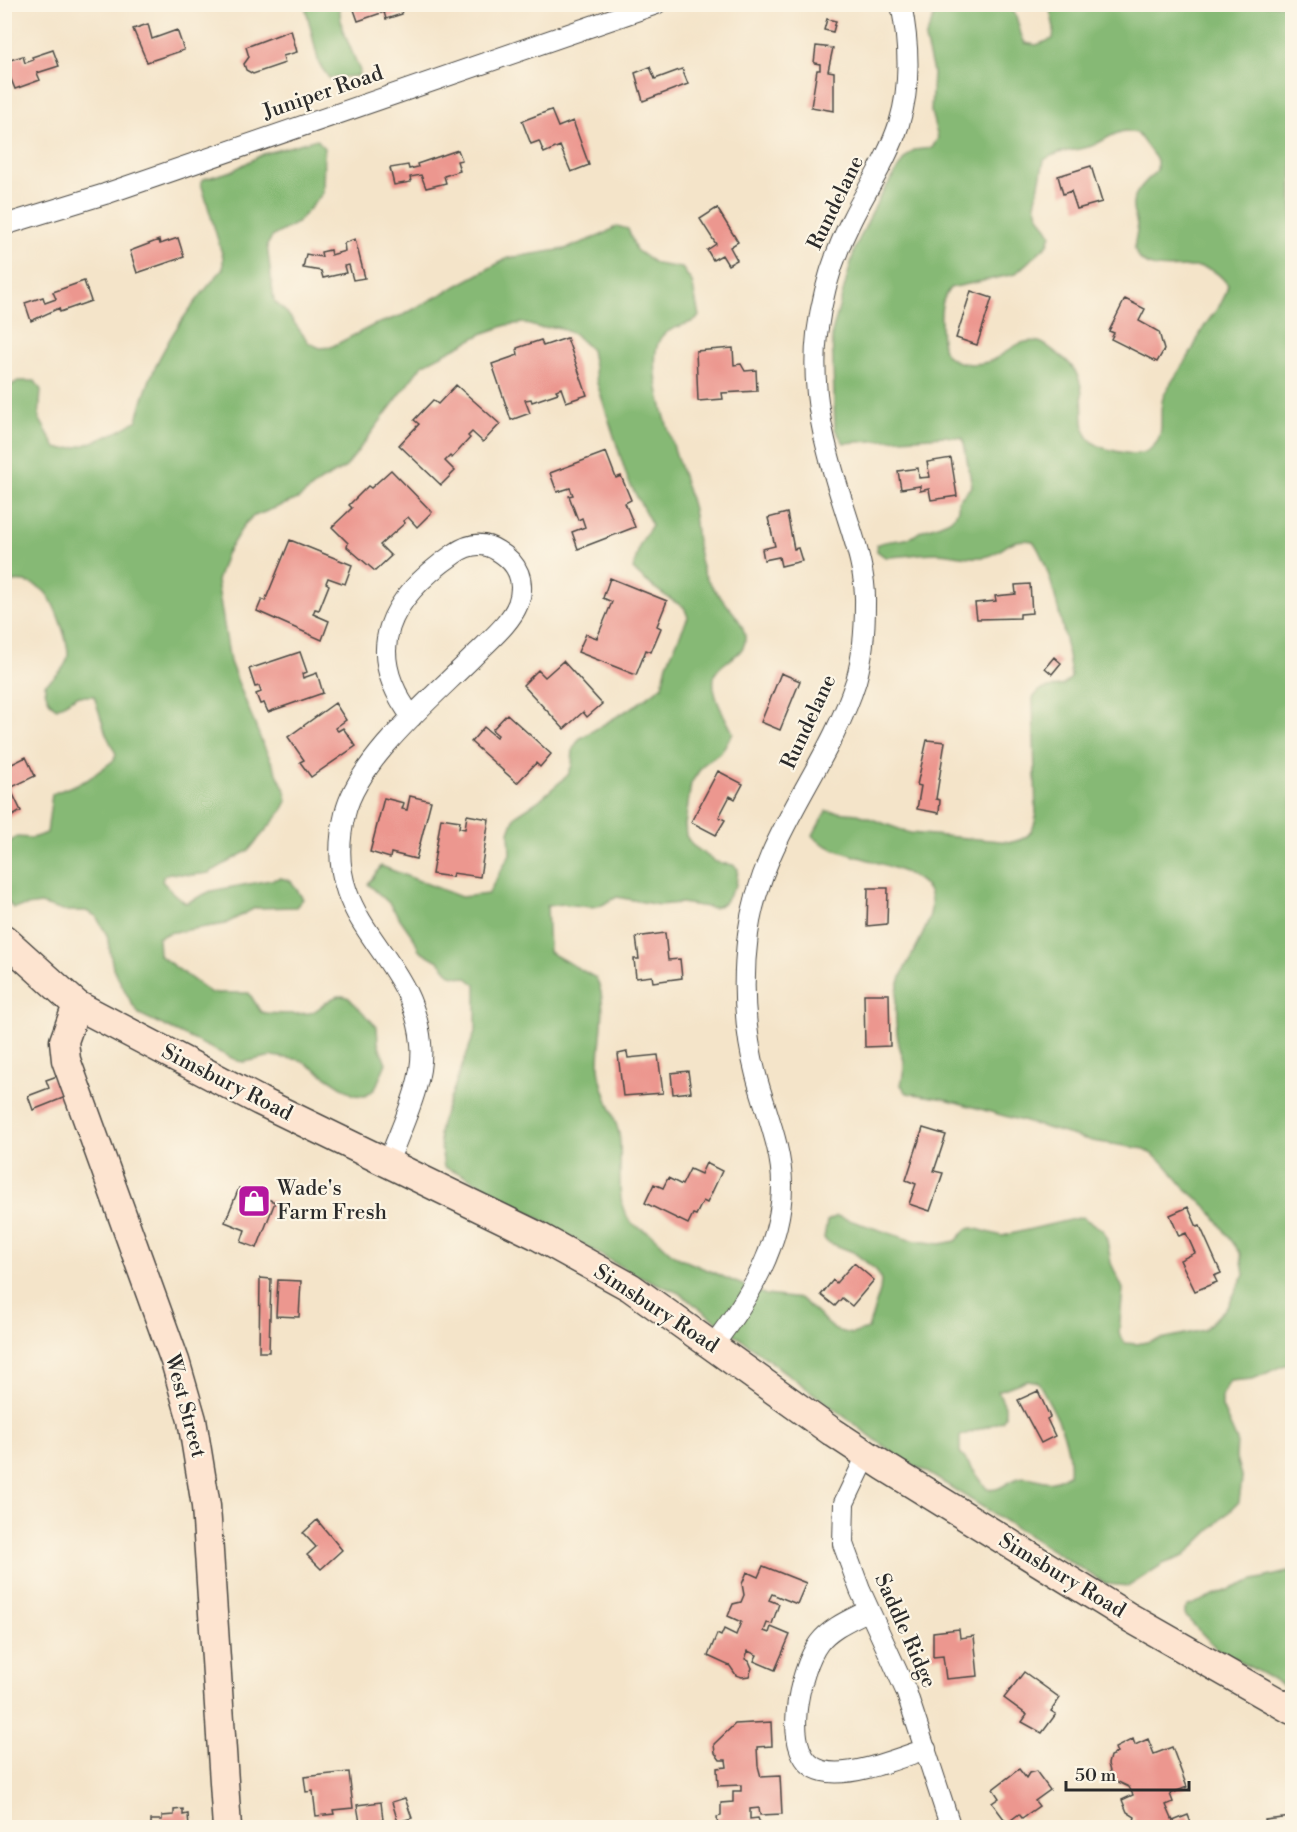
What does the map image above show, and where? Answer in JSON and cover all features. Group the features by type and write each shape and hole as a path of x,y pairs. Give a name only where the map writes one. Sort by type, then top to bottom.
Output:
{"main road":[{"name":"Simsbury Road","path":"4,939 77,1005 260,1101 536,1235 609,1275 713,1345 867,1455 1127,1616 1293,1710"},
{"name":"West Street","path":"77,1005 63,1041 66,1060 175,1361 201,1463 227,1827"}],"street":[{"name":"Juniper Road","path":"4,225 115,191 656,4"},
{"name":"Rundelane","path":"713,1345 736,1315 755,1283 769,1252 781,1205 782,1182 779,1156 750,1053 745,1009 745,970 753,909 758,887 772,851 841,717 855,684 864,645 865,601 862,568 822,434 815,361 822,308 836,254 854,214 880,170 899,124 907,72 901,4"},
{"path":"387,1163 416,1083 421,1043 407,992 387,957 351,906 342,877 340,848 345,814 354,791 380,752 512,615 521,589 519,571 506,556 489,546 471,545 442,563 410,594 390,627 384,654 388,676 396,696 412,717"},
{"name":"Saddle Ridge","path":"867,1455 847,1495 843,1518 846,1555 906,1692 951,1827"},
{"path":"869,1610 831,1632 813,1654 798,1698 796,1727 801,1748 812,1766 829,1772 881,1764 926,1749"}],"green space":[{"path":"305,5 339,5 342,28 360,71 358,76 329,78 319,64"},
{"path":"1009,5 1013,9 1025,43 1036,45 1053,39 1054,28 1049,5 1292,5 1292,1365 1285,1365 1253,1379 1230,1381 1222,1395 1222,1407 1237,1441 1236,1458 1242,1479 1239,1502 1184,1556 1163,1564 1129,1586 1106,1584 925,1471 904,1461 679,1293 630,1272 466,1176 444,1167 439,1134 476,1029 476,985 467,978 451,975 440,962 419,950 415,940 389,903 368,884 381,866 461,897 488,894 510,854 509,832 515,816 538,801 568,775 572,765 573,749 579,739 636,705 662,686 667,664 688,617 684,607 657,590 633,569 640,544 652,525 628,480 597,383 591,350 574,334 557,327 540,328 523,323 507,325 484,333 422,365 346,467 321,481 298,499 252,517 244,525 226,554 217,581 230,662 261,740 285,790 287,801 282,811 249,850 209,873 192,875 170,873 164,875 162,881 186,903 211,891 281,878 291,881 303,899 296,907 255,908 225,924 168,933 158,938 159,955 211,993 249,993 261,1012 310,1013 338,996 349,998 377,1027 378,1043 386,1063 375,1089 365,1096 354,1095 301,1060 272,1056 244,1062 238,1061 139,1014 113,968 107,935 96,916 86,911 63,911 41,904 13,908 5,898 4,847 16,837 32,838 47,833 52,794 87,780 114,760 116,754 106,734 94,696 77,696 57,708 48,698 45,684 62,669 67,660 68,650 56,612 48,596 40,588 30,583 5,583 5,389 18,381 35,381 41,390 39,418 56,448 74,448 85,445 137,420 151,377 170,339 181,321 223,269 223,257 201,183 204,179 232,171 263,154 317,139 324,148 323,193 297,223 273,236 267,245 274,301 287,313 309,343 320,348 331,347 374,325 403,315 508,258 565,249 602,235 617,226 628,229 636,250 656,264 682,268 692,282 699,316 696,320 666,333 660,339 656,354 656,374 666,423 693,510 701,566 708,581 739,621 745,637 741,650 720,667 714,678 717,699 733,733 721,752 703,765 691,783 685,825 686,836 692,845 716,862 733,865 738,869 736,885 724,903 714,908 681,903 659,905 617,897 602,905 591,907 563,904 547,906 549,952 596,978 600,988 603,1009 599,1053 600,1073 619,1134 620,1193 626,1215 632,1223 650,1233 679,1258 766,1295 801,1299 835,1330 852,1334 868,1329 880,1291 881,1280 876,1270 853,1252 827,1242 824,1238 827,1221 837,1216 910,1240 940,1244 956,1241 967,1229 973,1228 1002,1236 1082,1217 1103,1230 1107,1240 1111,1263 1123,1289 1119,1333 1125,1343 1137,1344 1204,1330 1228,1306 1244,1275 1241,1254 1209,1209 1184,1187 1164,1163 1145,1149 1092,1141 945,1099 907,1093 901,1085 904,1065 897,1032 896,1000 898,984 927,924 931,902 929,892 921,882 907,874 834,849 821,843 813,835 826,811 858,814 910,833 1012,842 1026,837 1034,826 1036,816 1033,698 1040,690 1063,685 1071,678 1052,586 1040,552 1033,541 1017,541 996,553 983,557 936,553 885,557 877,551 877,545 881,543 911,537 946,522 956,514 958,501 972,486 963,438 944,436 844,443 835,429 832,333 855,248 879,198 905,158 914,150 932,148 938,138 931,112 933,72 925,39 938,6","holes":["1125,131 1137,133 1157,160 1157,170 1141,187 1133,202 1137,229 1135,249 1140,259 1157,267 1191,267 1211,270 1219,274 1228,285 1222,301 1164,395 1161,409 1161,431 1156,444 1146,452 1135,454 1107,449 1093,442 1086,433 1083,421 1079,380 1072,367 1049,347 1039,342 1028,341 988,362 977,364 956,361 950,358 943,349 941,318 943,300 950,288 1015,274 1048,244 1051,234 1038,214 1035,204 1044,160 1056,154 1094,145","1027,1380 1038,1382 1061,1426 1068,1449 1069,1474 1053,1481 1018,1478 999,1488 987,1489 960,1452 960,1436 1002,1421 1005,1417 1005,1406 998,1391"]},
{"path":"1292,1571 1292,1690 1217,1649 1185,1616 1185,1610 1188,1606 1254,1580"}],"building":[{"path":"352,4 399,4 402,14 386,19 384,12 358,21"},
{"path":"827,19 836,21 833,32 824,30"},
{"path":"148,24 152,39 177,30 184,50 147,62 133,29"},
{"path":"291,30 297,52 283,56 285,63 253,74 246,70 244,64 249,57 246,47"},
{"path":"816,46 833,48 828,71 834,72 834,111 811,107 817,70 820,70 820,64 814,63"},
{"path":"53,50 59,66 37,73 40,80 15,89 4,62 23,56 25,63 33,60 32,57"},
{"path":"650,67 655,79 682,69 688,84 643,101 635,73"},
{"path":"551,110 558,127 573,121 589,165 571,172 560,146 544,153 539,141 531,144 522,121"},
{"path":"458,150 462,160 457,161 460,171 444,176 446,183 426,188 421,175 410,177 411,182 394,185 390,168 408,165 409,169 418,167 417,164"},
{"path":"1091,166 1102,202 1077,209 1071,191 1063,194 1058,176"},
{"path":"717,208 738,242 730,247 737,260 728,265 722,255 713,260 707,250 716,244 700,219"},
{"path":"178,238 184,257 137,273 130,251 159,240 160,244"},
{"path":"355,239 365,278 353,280 349,265 344,266 346,273 323,278 321,271 303,268 306,254 322,257 321,252 330,250 331,255 345,251 344,243"},
{"path":"84,281 91,301 60,312 59,308 31,321 25,303 43,297 45,303 56,299 53,292"},
{"path":"971,291 992,298 977,345 956,338"},
{"path":"1125,299 1145,309 1139,321 1159,332 1164,350 1157,362 1111,339 1114,333 1109,331"},
{"path":"567,338 587,395 566,402 561,388 556,390 558,393 532,402 531,399 525,400 530,413 511,420 492,364 518,355 517,348 541,340 543,346"},
{"path":"733,348 734,365 741,364 745,371 756,370 757,391 722,393 723,399 698,401 696,351"},
{"path":"456,385 500,424 483,442 472,432 468,436 470,438 452,458 450,456 445,461 455,471 441,485 399,445 419,424 414,420 433,400 438,404"},
{"path":"606,452 616,478 621,476 631,500 625,503 635,527 578,549 572,532 585,527 582,518 578,520 569,496 573,495 570,488 557,492 550,473"},
{"path":"951,458 957,496 931,500 929,489 920,491 920,486 901,489 898,471 918,468 919,478 930,477 927,462"},
{"path":"391,470 432,512 417,527 408,517 403,521 405,523 380,545 391,556 375,571 347,547 348,543 332,527 352,508 349,505 368,486 371,488"},
{"path":"787,513 794,549 798,548 802,561 781,566 779,557 764,560 762,549 775,546 768,518"},
{"path":"290,540 352,565 345,584 328,578 326,583 329,585 319,610 315,609 313,614 329,621 322,640 257,611 262,599 265,601"},
{"path":"610,578 667,601 657,626 661,628 651,652 646,650 636,675 578,652 586,634 597,638 612,602 603,598"},
{"path":"1030,584 1032,613 1020,614 1020,618 977,619 975,603 996,601 995,596 1016,594 1015,585"},
{"path":"300,652 307,672 302,674 303,678 317,673 323,693 268,712 264,703 260,704 256,694 261,692 259,686 255,687 249,669"},
{"path":"1054,657 1061,663 1052,674 1045,668"},
{"path":"563,661 602,704 587,717 583,712 564,729 523,685 538,670 545,677"},
{"path":"781,673 800,681 780,730 761,722"},
{"path":"335,703 346,720 335,728 338,731 343,728 356,746 311,777 300,762 304,760 288,737"},
{"path":"507,714 551,754 540,767 536,763 517,783 471,742 484,727 496,737 498,735 492,730"},
{"path":"927,740 945,742 936,799 940,800 939,813 917,809 921,786 917,785"},
{"path":"26,757 35,776 10,788 21,811 4,821 4,768"},
{"path":"718,771 743,784 735,799 730,796 719,817 725,820 716,835 691,822"},
{"path":"410,796 431,801 416,859 391,853 390,858 370,852 384,798 404,803 402,809 407,810"},
{"path":"467,815 489,819 480,877 453,873 452,877 432,874 441,818 460,821 459,828 465,829"},
{"path":"868,888 888,888 887,924 867,926"},
{"path":"665,933 668,960 680,959 682,978 653,982 652,976 636,978 634,959 639,959 636,937"},
{"path":"864,994 889,994 890,1046 865,1047"},
{"path":"627,1052 628,1058 658,1055 663,1093 623,1096 618,1054"},
{"path":"688,1071 691,1092 673,1094 671,1073"},
{"path":"60,1075 68,1096 33,1110 28,1096 49,1088 46,1080"},
{"path":"923,1128 946,1135 934,1171 943,1173 930,1211 909,1204 916,1184 906,1180"},
{"path":"706,1163 722,1171 707,1203 703,1201 688,1224 645,1203 654,1184 663,1188 668,1178 682,1185 690,1169 701,1174"},
{"path":"239,1188 275,1202 257,1248 241,1242 245,1230 225,1222"},
{"path":"1188,1207 1197,1227 1200,1226 1221,1273 1214,1276 1217,1282 1195,1291 1180,1260 1195,1253 1186,1233 1179,1236 1170,1215"},
{"path":"854,1263 874,1280 852,1306 842,1298 835,1306 821,1295 833,1280 836,1283"},
{"path":"260,1278 271,1279 269,1352 259,1352"},
{"path":"278,1280 301,1281 299,1317 276,1316"},
{"path":"1038,1391 1050,1417 1047,1419 1055,1436 1041,1443 1018,1400"},
{"path":"317,1520 342,1550 321,1569 307,1555 316,1547 303,1533"},
{"path":"763,1566 806,1583 797,1604 772,1594 769,1600 779,1604 772,1624 767,1623 764,1631 769,1633 771,1627 790,1635 775,1670 754,1661 757,1655 748,1651 745,1659 749,1661 752,1668 749,1676 742,1677 736,1675 730,1666 708,1656 717,1634 721,1636 724,1629 736,1635 741,1622 728,1616 733,1604 741,1602 744,1595 742,1584 747,1572 758,1577"},
{"path":"959,1629 960,1638 974,1636 978,1676 946,1679 943,1656 933,1657 933,1632"},
{"path":"1024,1672 1060,1698 1051,1711 1056,1714 1042,1733 1022,1722 1027,1715 1004,1698"},
{"path":"771,1722 772,1746 757,1747 758,1766 761,1777 780,1776 782,1814 760,1815 759,1808 750,1809 750,1819 758,1818 762,1828 718,1828 717,1817 721,1816 721,1803 733,1802 733,1791 741,1791 741,1785 718,1786 717,1768 727,1767 726,1760 720,1760 715,1753 714,1744 735,1724"},
{"path":"1133,1739 1135,1745 1148,1739 1154,1754 1172,1747 1187,1787 1170,1794 1173,1802 1166,1805 1173,1821 1188,1815 1193,1828 1132,1828 1135,1817 1127,1812 1122,1800 1133,1795 1129,1787 1112,1779 1108,1764 1110,1756 1117,1753 1115,1748"},
{"path":"1019,1769 1026,1778 1029,1773 1036,1771 1050,1790 1035,1801 1039,1806 1022,1818 1019,1814 1007,1823 992,1803 999,1798 993,1789"},
{"path":"349,1772 353,1808 333,1810 334,1814 316,1816 313,1791 306,1792 304,1777"},
{"path":"405,1798 412,1818 398,1822 392,1802"},
{"path":"381,1802 383,1820 360,1823 357,1805"},
{"path":"183,1809 183,1815 188,1814 189,1828 151,1828 151,1820 162,1820 162,1816 174,1815 174,1810"},
{"path":"1292,1817 1292,1828 1266,1828 1265,1820"}],"place":[{"name":"Wade's Farm Fresh","path":"254,1201"}]}
